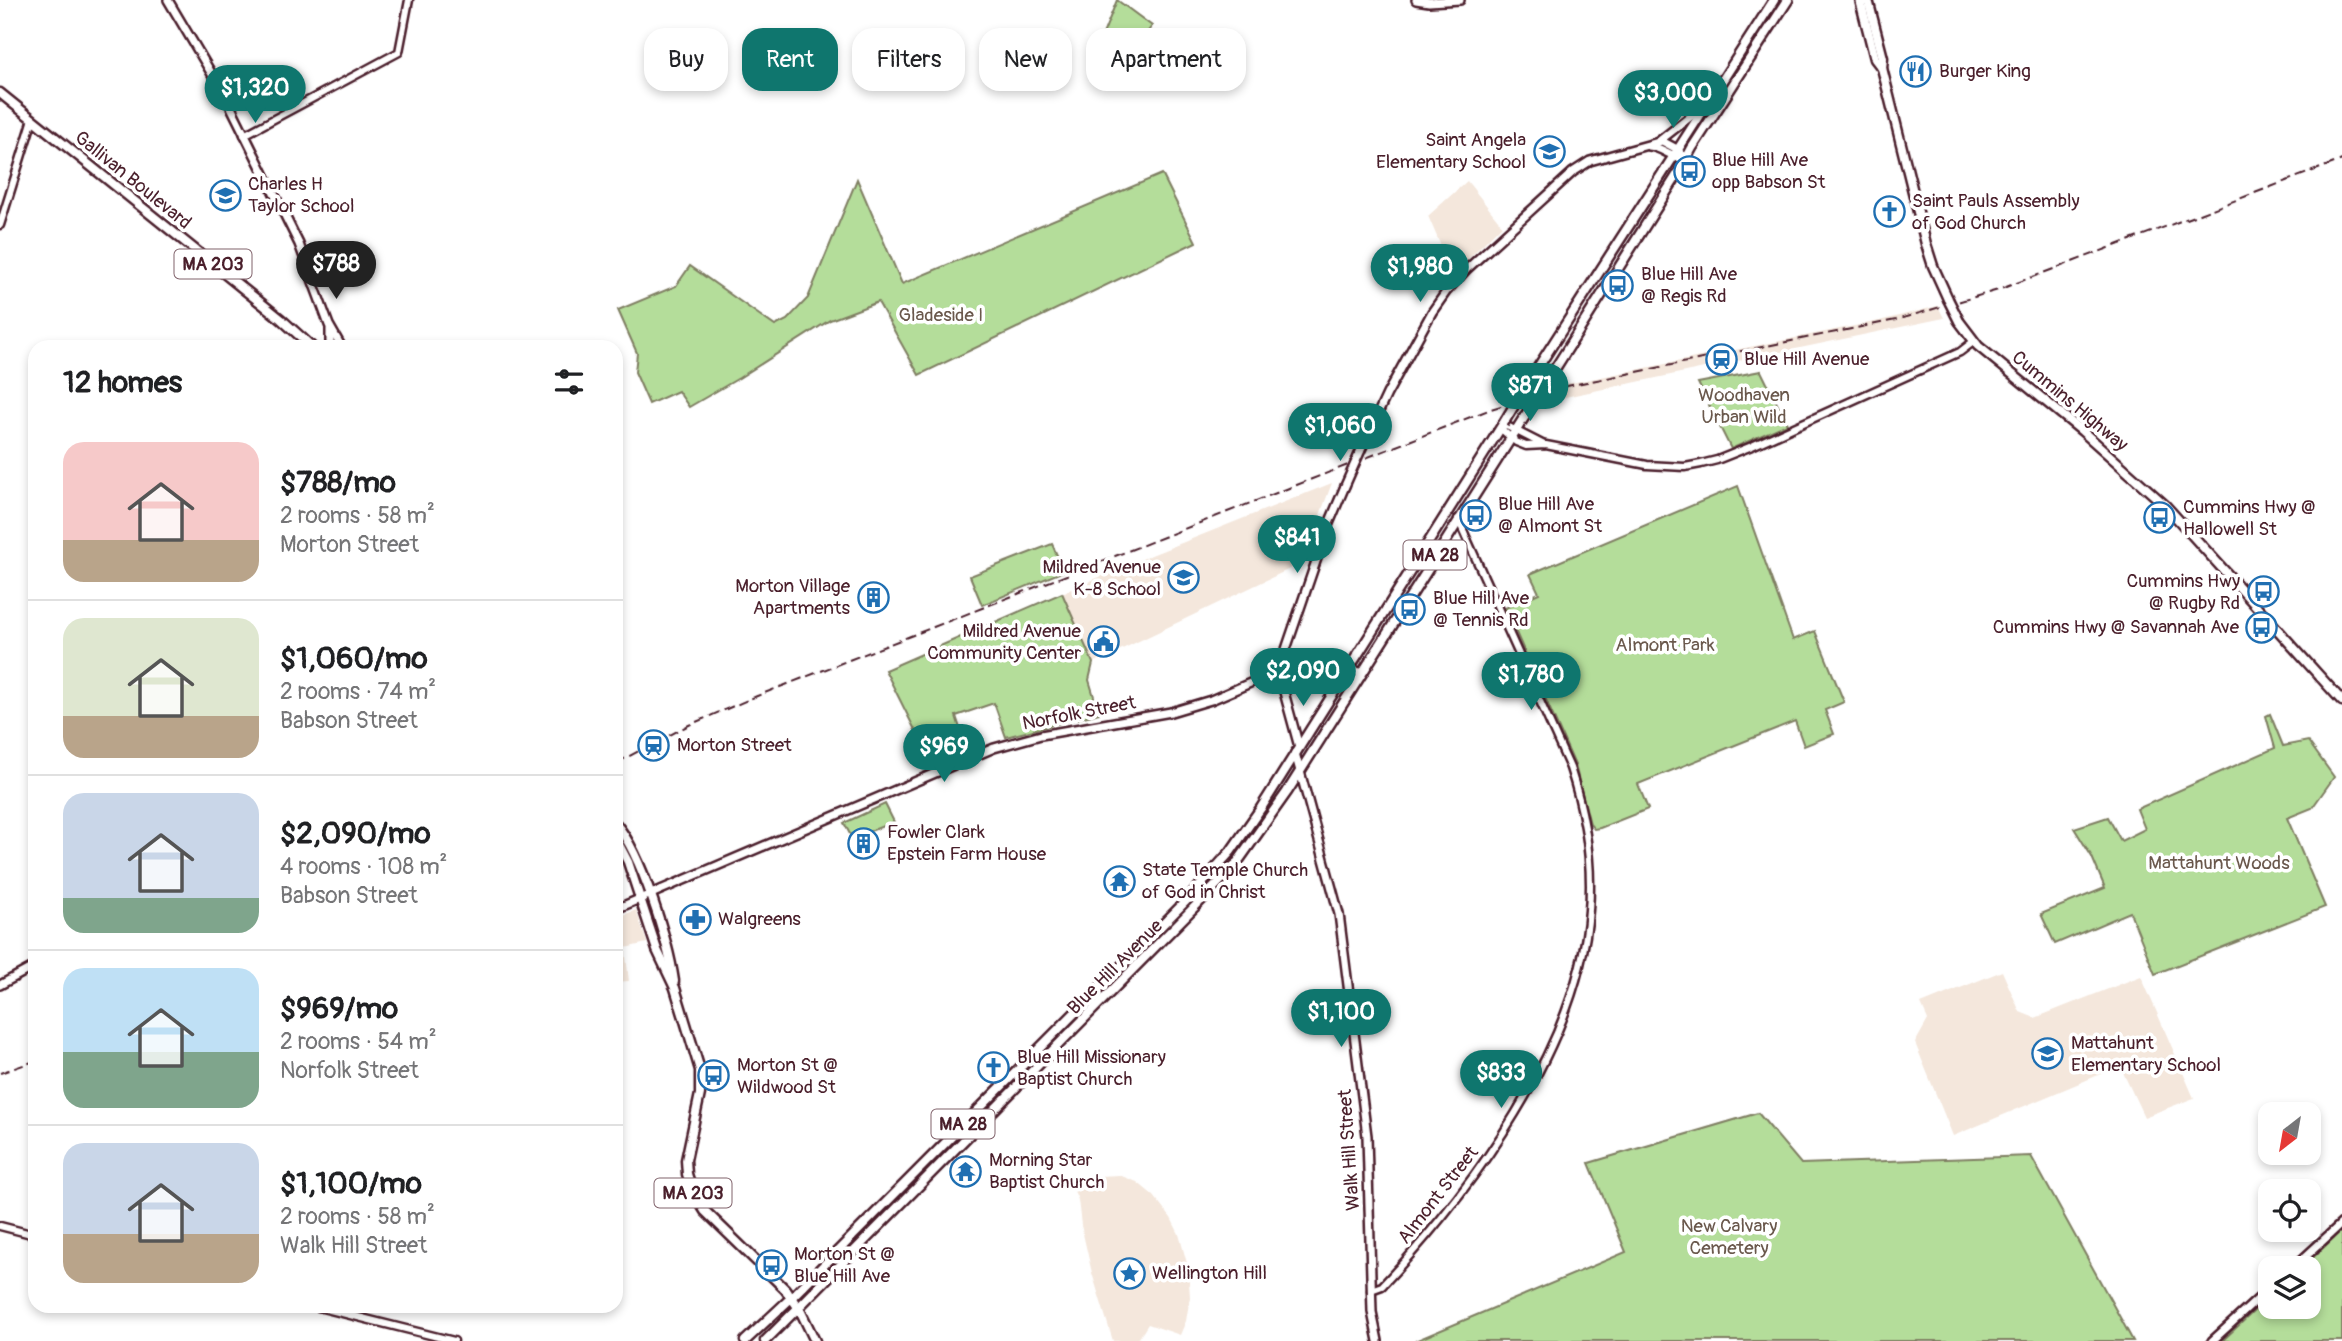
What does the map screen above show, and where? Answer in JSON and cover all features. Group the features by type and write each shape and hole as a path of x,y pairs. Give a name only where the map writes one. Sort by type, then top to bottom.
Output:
{"main road":[{"path":"167,0 229,103 299,244 338,340"},
{"path":"1416,0 1460,0"},
{"name":"Blue Hill Avenue","path":"745,1341 792,1298 1210,876 1242,837 1524,389 1774,0"},
{"name":"Blue Hill Avenue","path":"765,1341 1217,887 1251,846 1788,0"},
{"name":"Cummins Highway","path":"1860,0 1875,58 1882,68"},
{"name":"Cummins Highway","path":"1868,0 1883,58 1882,68 1929,256 1959,321 1973,342 2082,430 2165,505 2342,701"},
{"name":"Blue Hill Avenue","path":"1280,672 1328,526 1374,421 1432,312 1461,276 1573,172 1591,161 1658,142 1691,116 1718,86"},
{"name":"Gallivan Boulevard","path":"0,93 304,340"},
{"path":"1696,121 1705,127"},
{"path":"1658,142 1665,142 1686,159"},
{"path":"1648,146 1675,152"},
{"path":"330,324 330,340"},
{"path":"1350,667 1361,674"},
{"name":"Norfolk Street","path":"623,906 994,748 1041,735 1171,712 1210,700 1261,676 1350,667"},
{"name":"Walk Hill Street","path":"1280,672 1300,771 1339,914 1367,1136 1372,1312 1378,1341"},
{"name":"MA 203","path":"623,835 635,853 650,896 671,963 674,988"},
{"name":"MA 203","path":"623,852 661,960 674,988 702,1077 687,1155 687,1174 691,1188 704,1210 792,1298 815,1341"},
{"path":"0,985 28,970"},
{"path":"2306,1256 2342,1223"},
{"path":"2212,1341 2258,1299"}],"street":[{"path":"244,135 399,52 409,0"},
{"path":"0,225 33,119"},
{"path":"1502,426 1524,445 1546,445 1665,467 1685,467 1717,460 1960,352 1973,342"},
{"name":"Almont Street","path":"1371,1290 1382,1286 1450,1209 1506,1131 1562,1019 1581,960 1589,911 1587,843 1581,805 1570,768 1458,519"},
{"path":"0,1226 28,1233"},
{"path":"342,1313 454,1341"}],"shaded area":[{"path":"1467,181 1502,225 1453,274 1428,216"},
{"name":"Blue Hill Avenue","path":"1938,306 1944,318 1546,401 1556,386 1879,321"},
{"name":"Mildred Avenue K-8 School","path":"1332,483 1302,563 1093,663 1062,593"},
{"path":"636,910 647,943 625,948 629,981 623,981 623,915"},
{"name":"Mattahunt Elementary School","path":"2002,971 2020,1012 2035,1018 2141,976 2194,1098 2144,1117 2120,1066 1953,1136 1915,1043 1928,1020 1921,1004"},
{"path":"1119,1175 1137,1182 1154,1196 1171,1218 1179,1234 1188,1267 1190,1297 1186,1321 1180,1335 1148,1324 1137,1341 1113,1341 1092,1273 1078,1200 1072,1186 1099,1176"}],"green space":[{"path":"1117,0 1152,26 1150,28 1106,28"},
{"name":"Gladeside I","path":"1162,174 1196,242 919,375 878,302 830,320 689,407 678,391 649,404 635,372 637,353 618,310 676,286 690,266 775,326 787,320 808,298 857,179 902,284"},
{"name":"Woodhaven Urban Wild","path":"1761,371 1787,424 1731,449 1698,383"},
{"name":"Almont Park","path":"1738,486 1793,640 1815,631 1844,702 1825,710 1834,734 1804,746 1795,721 1638,784 1648,809 1594,829 1590,824 1575,765 1505,608 1539,593 1530,574"},
{"path":"1052,544 1064,571 982,605 970,576"},
{"path":"1062,593 1093,663 1089,680 1099,713 1006,737 994,703 956,716 967,750 932,764 885,670"},
{"name":"Mattahunt Woods","path":"2270,714 2283,746 2308,741 2334,777 2312,808 2287,818 2325,907 2155,974 2130,912 2055,944 2041,914 2105,888 2092,857 2074,828 2108,817 2121,841 2145,829 2137,809 2275,748 2266,716"},
{"path":"885,804 894,822 852,838 844,823"},
{"name":"New Calvary Cemetery","path":"1758,1113 1801,1164 2031,1156 2133,1341 1415,1341 1626,1252 1589,1163"},
{"path":"2342,1230 2342,1341 2222,1341 2258,1307 2258,1319 2321,1319 2321,1256 2315,1256"}],"railway":[{"path":"623,759 689,725 757,696 1491,409 1562,387 1896,320 1998,290 2342,160"},
{"path":"0,1073 28,1063"}],"place":[{"name":"Burger King","path":"1916,71"},
{"name":"Saint Angela Elementary School","path":"1549,151"},
{"name":"Blue Hill Ave opp Babson St","path":"1689,171"},
{"name":"Charles H Taylor School","path":"225,195"},
{"name":"Saint Pauls Assembly of God Church","path":"1889,212"},
{"name":"Blue Hill Ave @ Regis Rd","path":"1618,285"},
{"name":"Blue Hill Avenue","path":"1721,359"},
{"name":"Blue Hill Ave @ Almont St","path":"1475,515"},
{"name":"Cummins Hwy @ Hallowell St","path":"2160,518"},
{"name":"Mildred Avenue K-8 School","path":"1184,578"},
{"name":"Cummins Hwy @ Rugby Rd","path":"2263,592"},
{"name":"Morton Village Apartments","path":"873,597"},
{"name":"Blue Hill Ave @ Tennis Rd","path":"1410,609"},
{"name":"Cummins Hwy @ Savannah Ave","path":"2262,627"},
{"name":"Mildred Avenue Community Center","path":"1104,642"},
{"name":"Morton Street","path":"654,745"},
{"name":"Fowler Clark Epstein Farm House","path":"864,843"},
{"name":"State Temple Church of God in Christ","path":"1119,881"},
{"name":"Walgreens","path":"695,919"},
{"name":"Mattahunt Elementary School","path":"2048,1054"},
{"name":"Blue Hill Missionary Baptist Church","path":"994,1068"},
{"name":"Morton St @ Wildwood St","path":"714,1076"},
{"name":"Morning Star Baptist Church","path":"966,1171"},
{"name":"Morton St @ Blue Hill Ave","path":"771,1265"},
{"name":"Wellington Hill","path":"1129,1273"}]}
